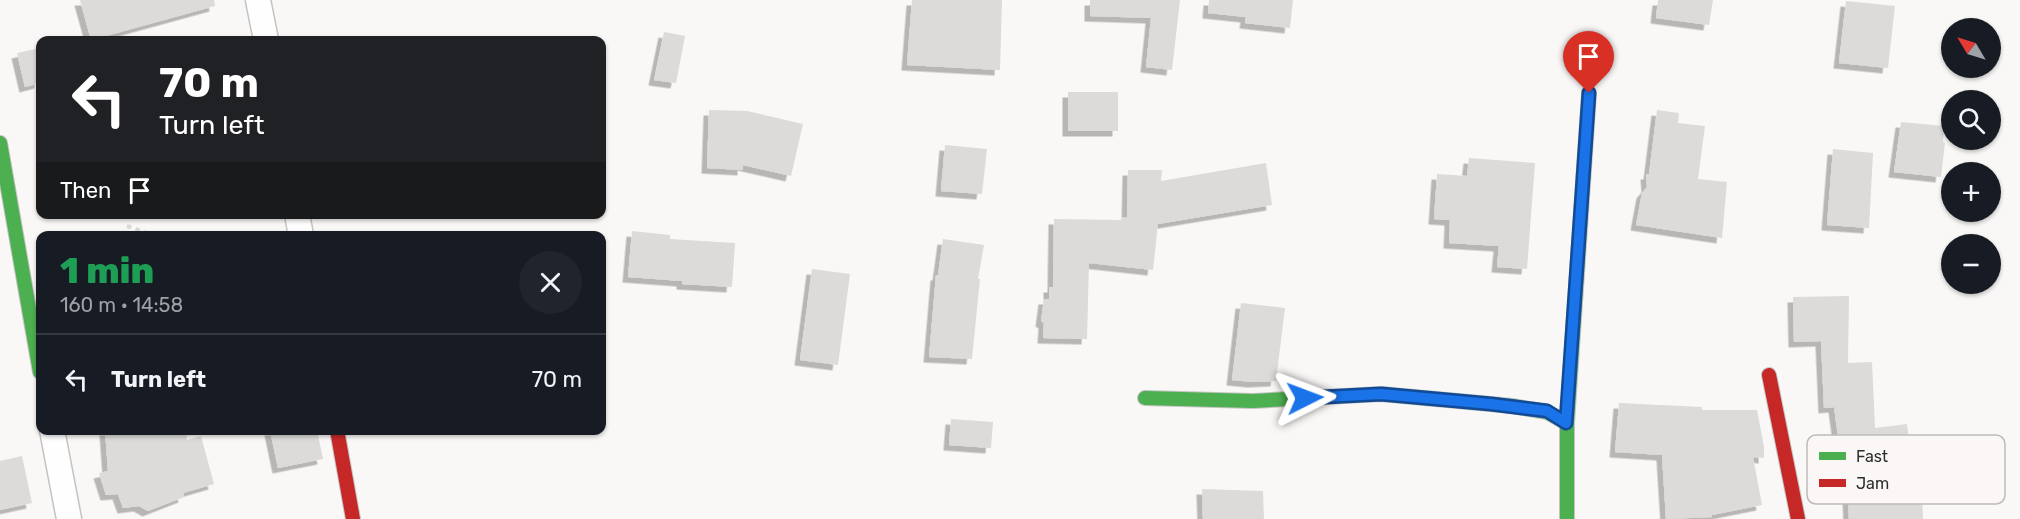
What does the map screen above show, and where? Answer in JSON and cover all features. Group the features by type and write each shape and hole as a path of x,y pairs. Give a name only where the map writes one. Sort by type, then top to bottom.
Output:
{"street":[{"path":"258,0 265,36"},
{"path":"1567,519 1566,423 1589,93"},
{"path":"0,143 36,350"},
{"path":"1769,375 1798,519"},
{"path":"1145,398 1252,401 1381,394 1547,411 1566,423"},
{"path":"53,435 69,519"},
{"path":"338,435 353,519"}],"path":[{"path":"127,226 142,231"}],"building":[{"path":"80,0 214,0 215,6 106,36 90,36"},
{"path":"912,0 1002,0 1000,70 907,65"},
{"path":"1090,0 1180,0 1172,70 1146,67 1151,18 1090,16"},
{"path":"1209,0 1293,0 1290,28 1245,23 1246,17 1208,13"},
{"path":"1658,0 1713,0 1709,25 1656,18"},
{"path":"1846,1 1895,6 1888,68 1839,63"},
{"path":"664,32 685,36 676,83 654,80"},
{"path":"36,49 36,84 25,87 17,53"},
{"path":"1068,92 1118,92 1118,131 1068,131"},
{"path":"709,110 747,111 803,124 791,176 743,165 743,170 707,168"},
{"path":"1657,110 1679,113 1678,123 1705,126 1698,179 1727,182 1722,238 1636,225 1642,193 1647,187 1646,174 1649,174"},
{"path":"1901,122 1941,126 1941,150 1944,150 1941,177 1894,172"},
{"path":"945,145 987,149 982,194 941,191"},
{"path":"1833,149 1873,153 1869,228 1827,225"},
{"path":"1469,158 1535,163 1527,269 1497,267 1499,246 1449,243 1450,220 1434,219 1437,174 1467,176"},
{"path":"1266,163 1272,205 1158,224 1153,270 1089,263 1087,339 1043,338 1044,323 1041,321 1044,299 1049,299 1049,287 1053,287 1054,219 1121,220 1121,217 1127,218 1128,170 1162,170 1161,181"},
{"path":"632,231 670,235 670,239 735,243 732,287 628,277"},
{"path":"943,239 984,245 978,279 980,279 972,359 929,357 936,275 938,275"},
{"path":"812,269 850,274 838,365 800,360"},
{"path":"1849,296 1848,363 1872,362 1875,428 1907,424 1908,435 1838,435 1834,407 1824,408 1821,341 1794,342 1793,297"},
{"path":"1241,303 1285,308 1276,381 1232,380"},
{"path":"1619,403 1702,407 1702,410 1757,410 1764,458 1753,457 1762,505 1712,515 1712,517 1666,519 1662,455 1615,452"},
{"path":"951,419 993,422 991,448 949,445"},
{"path":"105,435 186,435 187,440 201,436 214,484 183,493 184,497 148,511 139,506 123,508 118,494 106,495 99,473 108,471"},
{"path":"271,435 318,435 323,459 278,468"},
{"path":"22,456 32,503 0,510 0,461"},
{"path":"1202,489 1263,491 1264,519 1203,519"},
{"path":"1848,504 1922,504 1923,519 1849,519"}],"traffic: fast":[{"path":"1567,519 1567,423 1589,93"},
{"path":"0,143 36,349"},
{"path":"1145,398 1253,401 1381,394 1512,406 1547,412 1567,423"}],"traffic: jam":[{"path":"1769,375 1798,519"},
{"path":"338,435 353,519"}],"route":[{"path":"1305,398 1381,394 1512,406 1547,411 1566,423 1589,93"}]}
